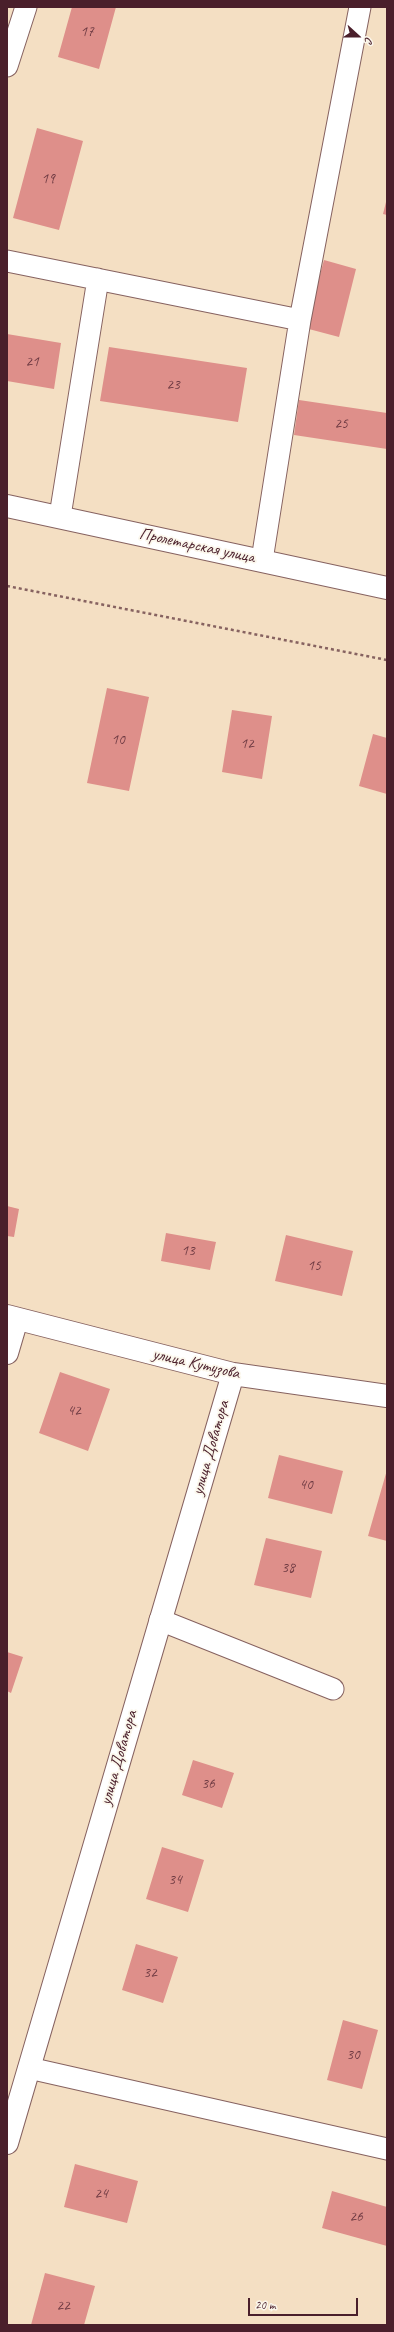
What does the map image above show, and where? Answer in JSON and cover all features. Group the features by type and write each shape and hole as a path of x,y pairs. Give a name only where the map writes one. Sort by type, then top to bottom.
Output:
{"street":[{"name":"Пролетарская улица","path":"7,506 60,516 387,588"},
{"path":"7,1353 12,1318"},
{"name":"улица Кутузова","path":"12,1318 233,1374 387,1396"},
{"name":"улица Доватора","path":"7,2143 233,1374"}],"lane":[{"path":"7,66 26,7"},
{"path":"262,560 300,320 360,7"},
{"path":"7,261 300,320"},
{"path":"60,516 98,279"},
{"path":"160,1620 333,1689"},
{"path":"29,2068 387,2148"}],"path":[{"path":"7,586 387,660"}],"building":[{"path":"72,7 116,7 99,69 58,57"},
{"path":"37,128 83,141 59,230 13,218"},
{"path":"387,202 387,215 383,214"},
{"path":"324,260 356,269 339,337 305,328"},
{"path":"7,334 61,343 54,389 7,381"},
{"path":"109,347 247,368 238,422 100,401"},
{"path":"299,400 387,413 387,449 294,435"},
{"path":"107,688 149,697 129,791 87,783"},
{"path":"232,710 272,716 262,779 222,772"},
{"path":"373,734 387,738 387,794 359,786"},
{"path":"7,1206 19,1209 14,1237 7,1236"},
{"path":"166,1233 216,1242 210,1270 161,1261"},
{"path":"286,1235 353,1251 342,1296 275,1281"},
{"path":"60,1372 110,1389 88,1451 39,1433"},
{"path":"279,1455 343,1471 332,1514 268,1498"},
{"path":"387,1470 387,1541 368,1536"},
{"path":"266,1538 322,1551 311,1598 254,1585"},
{"path":"7,1652 23,1657 11,1693 7,1691"},
{"path":"193,1760 234,1773 222,1808 182,1795"},
{"path":"162,1847 204,1860 188,1912 146,1899"},
{"path":"136,1944 178,1957 163,2003 122,1990"},
{"path":"343,2020 378,2030 362,2089 327,2080"},
{"path":"75,2164 138,2181 127,2223 64,2207"},
{"path":"332,2191 387,2207 387,2246 322,2228"},
{"path":"45,2273 95,2286 84,2325 31,2325"}]}
